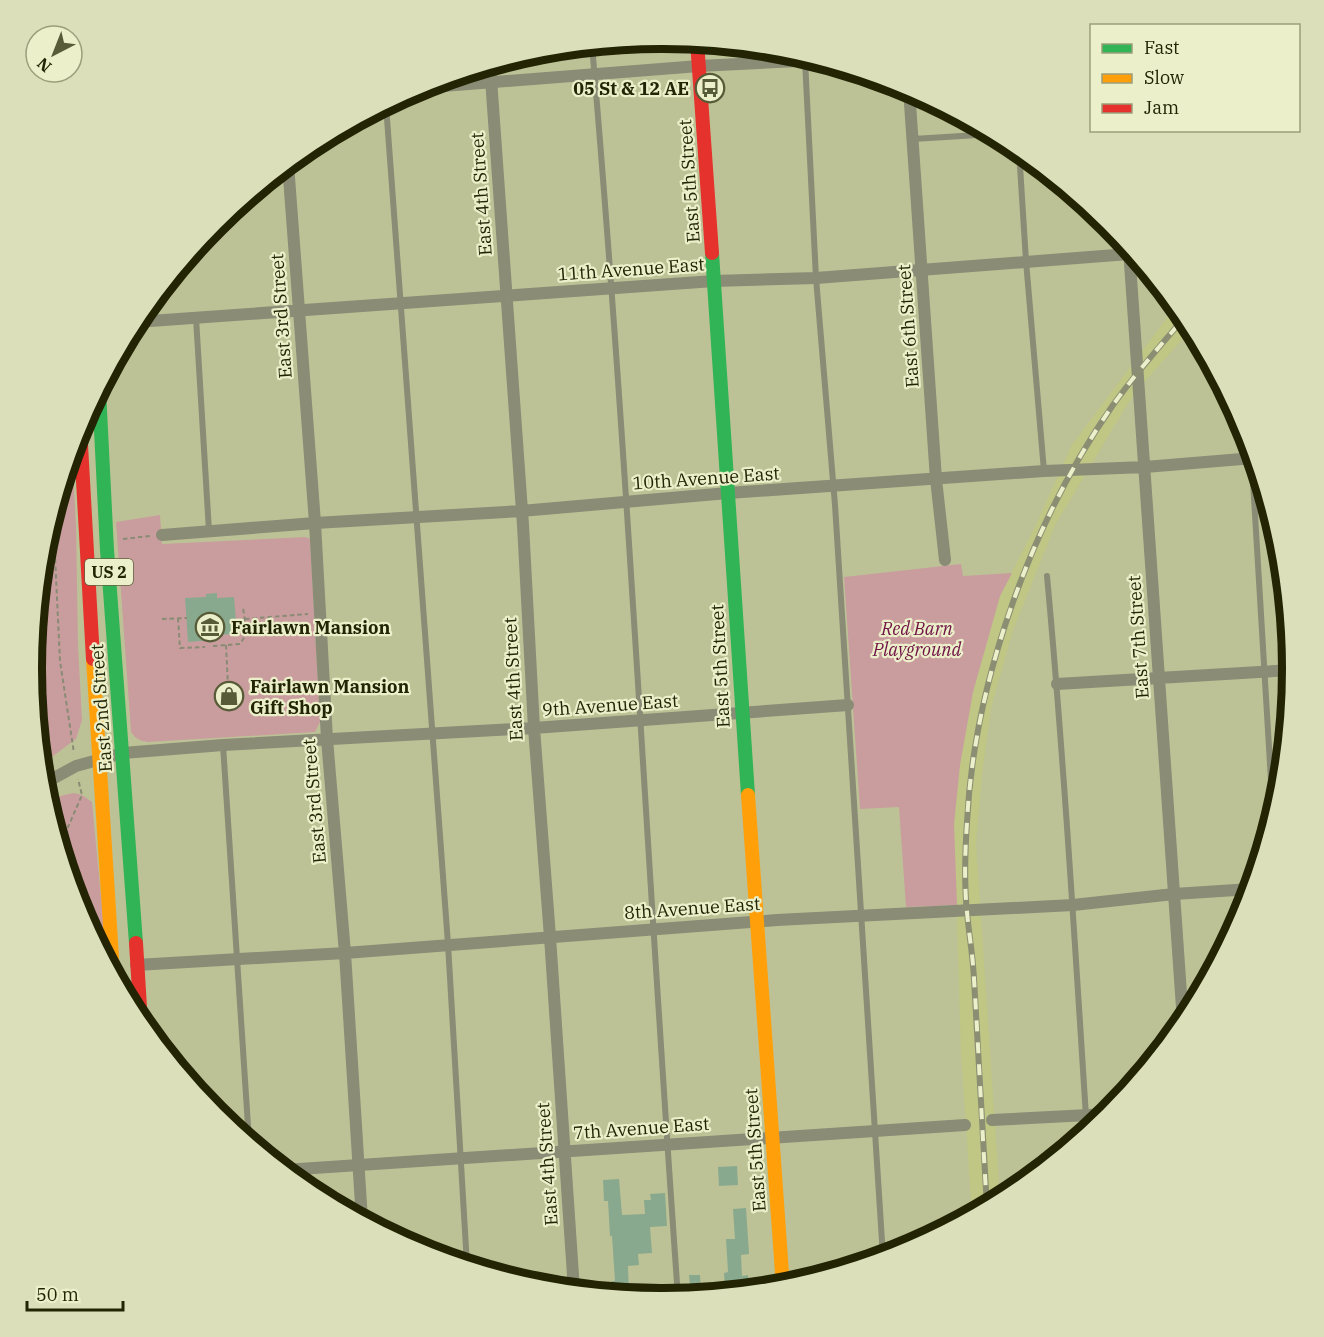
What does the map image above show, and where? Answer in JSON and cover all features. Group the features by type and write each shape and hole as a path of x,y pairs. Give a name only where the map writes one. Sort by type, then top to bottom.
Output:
{"main road":[{"name":"East 5th Street","path":"698,50 741,714 758,921 782,1277"},
{"name":"East 2nd Street","path":"100,407 107,550 139,1002"},
{"name":"East 2nd Street","path":"81,452 98,759 112,953"}],"street":[{"path":"454,85 784,60"},
{"name":"East 4th Street","path":"491,73 573,1282"},
{"name":"East 6th Street","path":"910,101 936,480 945,560"},
{"name":"East 3rd Street","path":"289,174 315,523 327,739 345,953 361,1210"},
{"name":"11th Avenue East","path":"148,321 714,281 816,278 1120,252"},
{"name":"East 7th Street","path":"1130,262 1182,1007"},
{"name":"10th Avenue East","path":"162,535 521,511 728,493 1044,471 1145,467 1244,455"},
{"path":"1057,684 1282,671"},
{"name":"9th Avenue East","path":"52,779 76,766 123,753 223,745 433,735 848,705"},
{"name":"8th Avenue East","path":"136,965 345,953 758,921 1073,905 1241,890"},
{"path":"992,1120 1091,1116"},
{"name":"7th Avenue East","path":"298,1169 964,1125"}],"lane":[{"path":"593,53 626,502 652,929 677,1288"},
{"path":"805,66 816,278 848,705 882,1248"},
{"path":"387,113 448,944 466,1257"},
{"path":"912,139 977,135"},
{"path":"1020,163 1044,471"},
{"path":"196,317 209,531"},
{"path":"1254,484 1272,780"},
{"path":"1047,576 1073,905 1086,1121"},
{"path":"223,745 248,1130"}],"path":[{"path":"121,539 162,535"},
{"path":"55,546 60,661 82,795 68,827 66,840"},
{"path":"213,646 240,644 247,633 243,608"},
{"path":"245,619 320,612"},
{"path":"162,618 186,618"},
{"path":"178,618 180,648 205,647"},
{"path":"226,645 228,686"}],"shaded area":[{"path":"1170,314 1185,336 1128,403 1055,525 1013,630 991,708 976,844 999,1188 971,1205 961,1052 954,824 960,765 973,692 1000,596 1036,525 1072,445"}],"green space":[{"path":"73,475 82,720 76,739 49,759 43,709 43,628 54,548"},
{"path":"160,515 162,544 306,537 310,539 320,722 315,732 148,742 138,739 131,732 116,522"},
{"name":"Red Barn Playground","path":"961,564 963,576 1012,573 1000,596 973,692 960,765 954,824 957,905 906,907 899,807 860,809 844,577"},
{"path":"74,793 82,795 92,802 105,941 89,906 63,829 56,798"}],"building":[{"name":"Fairlawn Mansion","path":"217,593 217,598 234,597 236,621 233,621 234,634 218,635 218,638 213,640 188,642 185,598 206,597 206,594"},
{"name":"Fairlawn Mansion Gift Shop","path":"237,685 239,706 221,708 219,687"},
{"path":"737,1166 738,1185 719,1186 718,1167"},
{"path":"619,1179 622,1215 645,1214 644,1200 651,1200 650,1194 665,1193 667,1226 650,1227 652,1253 638,1254 639,1265 628,1266 629,1287 612,1286 612,1281 615,1281 612,1236 610,1236 608,1201 604,1201 603,1180"},
{"path":"746,1208 749,1254 741,1255 742,1276 748,1275 748,1282 725,1285 724,1273 728,1272 726,1239 735,1239 733,1209"},
{"path":"689,1275 700,1275 701,1287 690,1287"}],"railway":[{"path":"986,1196 973,970 965,879 966,833 972,768 981,714 1012,604 1057,499 1084,450 1113,405 1178,325"}],"traffic: fast":[{"path":"712,253 748,795"},
{"path":"100,407 107,550 136,943"}],"traffic: slow":[{"path":"93,659 112,954"},
{"path":"748,795 782,1277"}],"traffic: jam":[{"path":"698,50 712,253"},
{"path":"81,452 93,659"},
{"path":"136,943 140,1003"}],"place":[{"name":"05 St & 12 AE","path":"710,88"},
{"name":"Fairlawn Mansion","path":"210,627"},
{"name":"Fairlawn Mansion Gift Shop","path":"229,696"}]}
